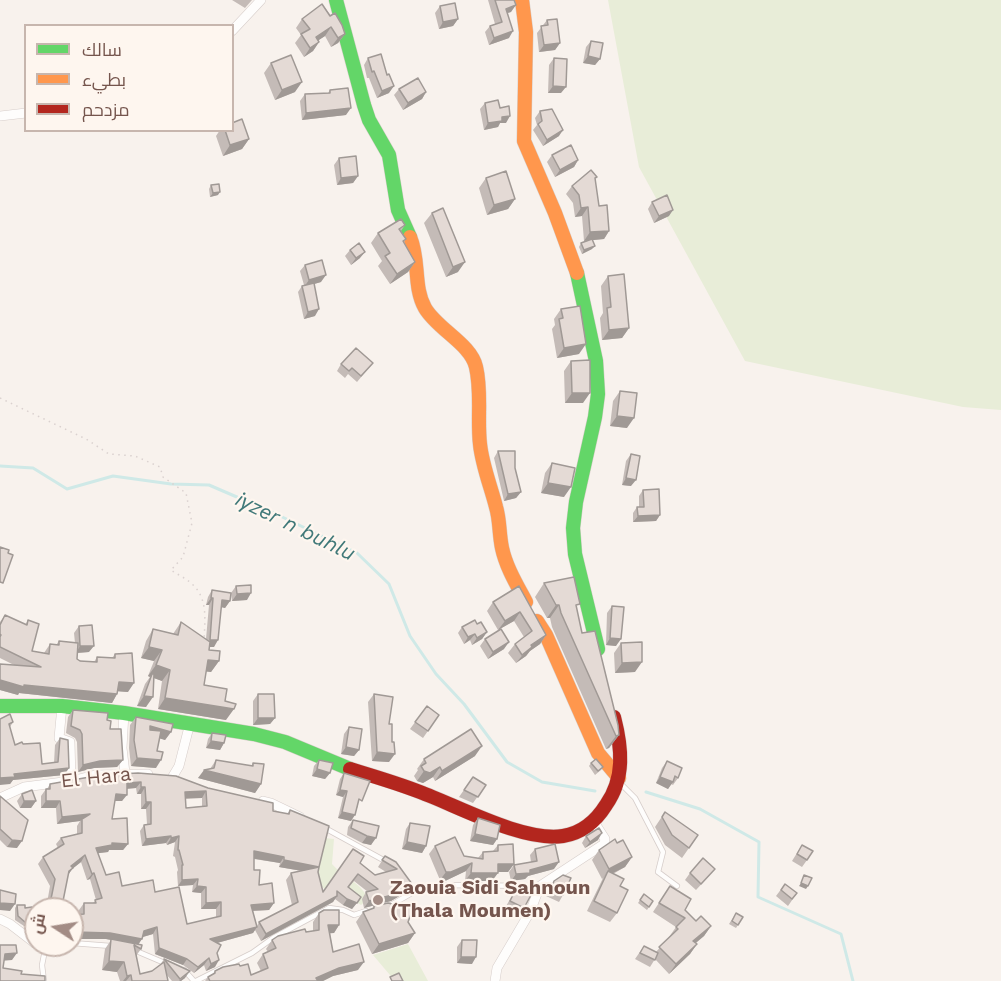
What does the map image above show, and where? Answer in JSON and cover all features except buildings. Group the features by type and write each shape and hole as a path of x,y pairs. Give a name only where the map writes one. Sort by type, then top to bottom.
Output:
{"main road":[{"path":"336,0 369,120 389,155 398,210 414,246 418,288 424,307 434,321 468,352 475,363 478,379 480,446 499,518 502,548 510,572 546,635 598,753 618,783"},
{"path":"522,0 526,32 524,141 562,231 579,279 596,361 597,405 576,502 573,528 576,554 600,659"},
{"path":"0,706 62,706 124,713 254,734 285,742 526,834 559,837 584,830 596,820 618,783 618,737 611,703"}],"street":[{"path":"234,29 261,0"},
{"path":"0,116 24,113"},
{"path":"62,706 59,738 70,742 71,781"},
{"path":"124,713 122,748 125,773"},
{"name":"El Hara","path":"0,798 24,787 71,781 95,775 125,773 168,777 179,766 190,723"},
{"path":"256,799 271,803 313,822"},
{"path":"495,981 497,968 530,912 540,886 604,844 605,839 596,820"},
{"path":"0,919 24,935"}],"lane":[{"path":"618,783 635,798 663,852 658,872 677,886"},
{"path":"313,822 394,866"},
{"path":"382,908 393,905 419,889 440,885 540,886"},
{"path":"409,886 414,892"},
{"path":"179,967 188,972 195,981 252,954 273,938 329,908 343,910 354,915 372,909"},
{"path":"84,943 122,948"},
{"path":"133,949 153,959 173,965"},
{"path":"41,957 44,981"}],"path":[{"path":"0,398 86,439 109,453 135,456 153,462 160,467 163,477 186,493 192,523 183,557 171,570 191,582 200,592 205,605 204,645"}],"green space":[{"path":"608,0 1001,0 1001,410 963,407 745,361 639,167"},
{"path":"324,838 334,839 332,864 360,887 367,897 361,905 345,895 347,890 332,878 325,889 319,885 320,878 316,868"},
{"path":"408,944 428,981 395,981 373,955"}],"waterway":[{"name":"iγzer n buhlu","path":"0,466 33,468 67,489 113,476 171,484 209,485 357,553 389,584 410,636 436,674 464,704 507,762 542,782 595,791"},
{"name":"iγzer n buhlu","path":"646,792 700,809 759,842 758,897 841,934 853,981"}],"traffic: fast":[{"path":"336,0 364,105 369,120 389,155 398,210 410,237"},
{"path":"577,273 596,361 598,394 576,502 573,528 575,554 598,649"},
{"path":"0,706 62,706 124,713 254,734 285,742 350,769"}],"traffic: slow":[{"path":"522,0 526,32 524,141 555,213 577,273"},
{"path":"410,237 415,255 419,291 425,308 430,316 468,351 476,367 479,386 481,452 497,512 504,555 526,602"},
{"path":"537,621 546,635 598,753 619,778"}],"traffic: jam":[{"path":"350,769 411,789 491,822 529,834 563,836 576,832 593,821 612,795 620,762 619,740 614,717"}],"place":[{"name":"Zaouia Sidi Sahnoun (Thala Moumen)","path":"378,900"}]}
